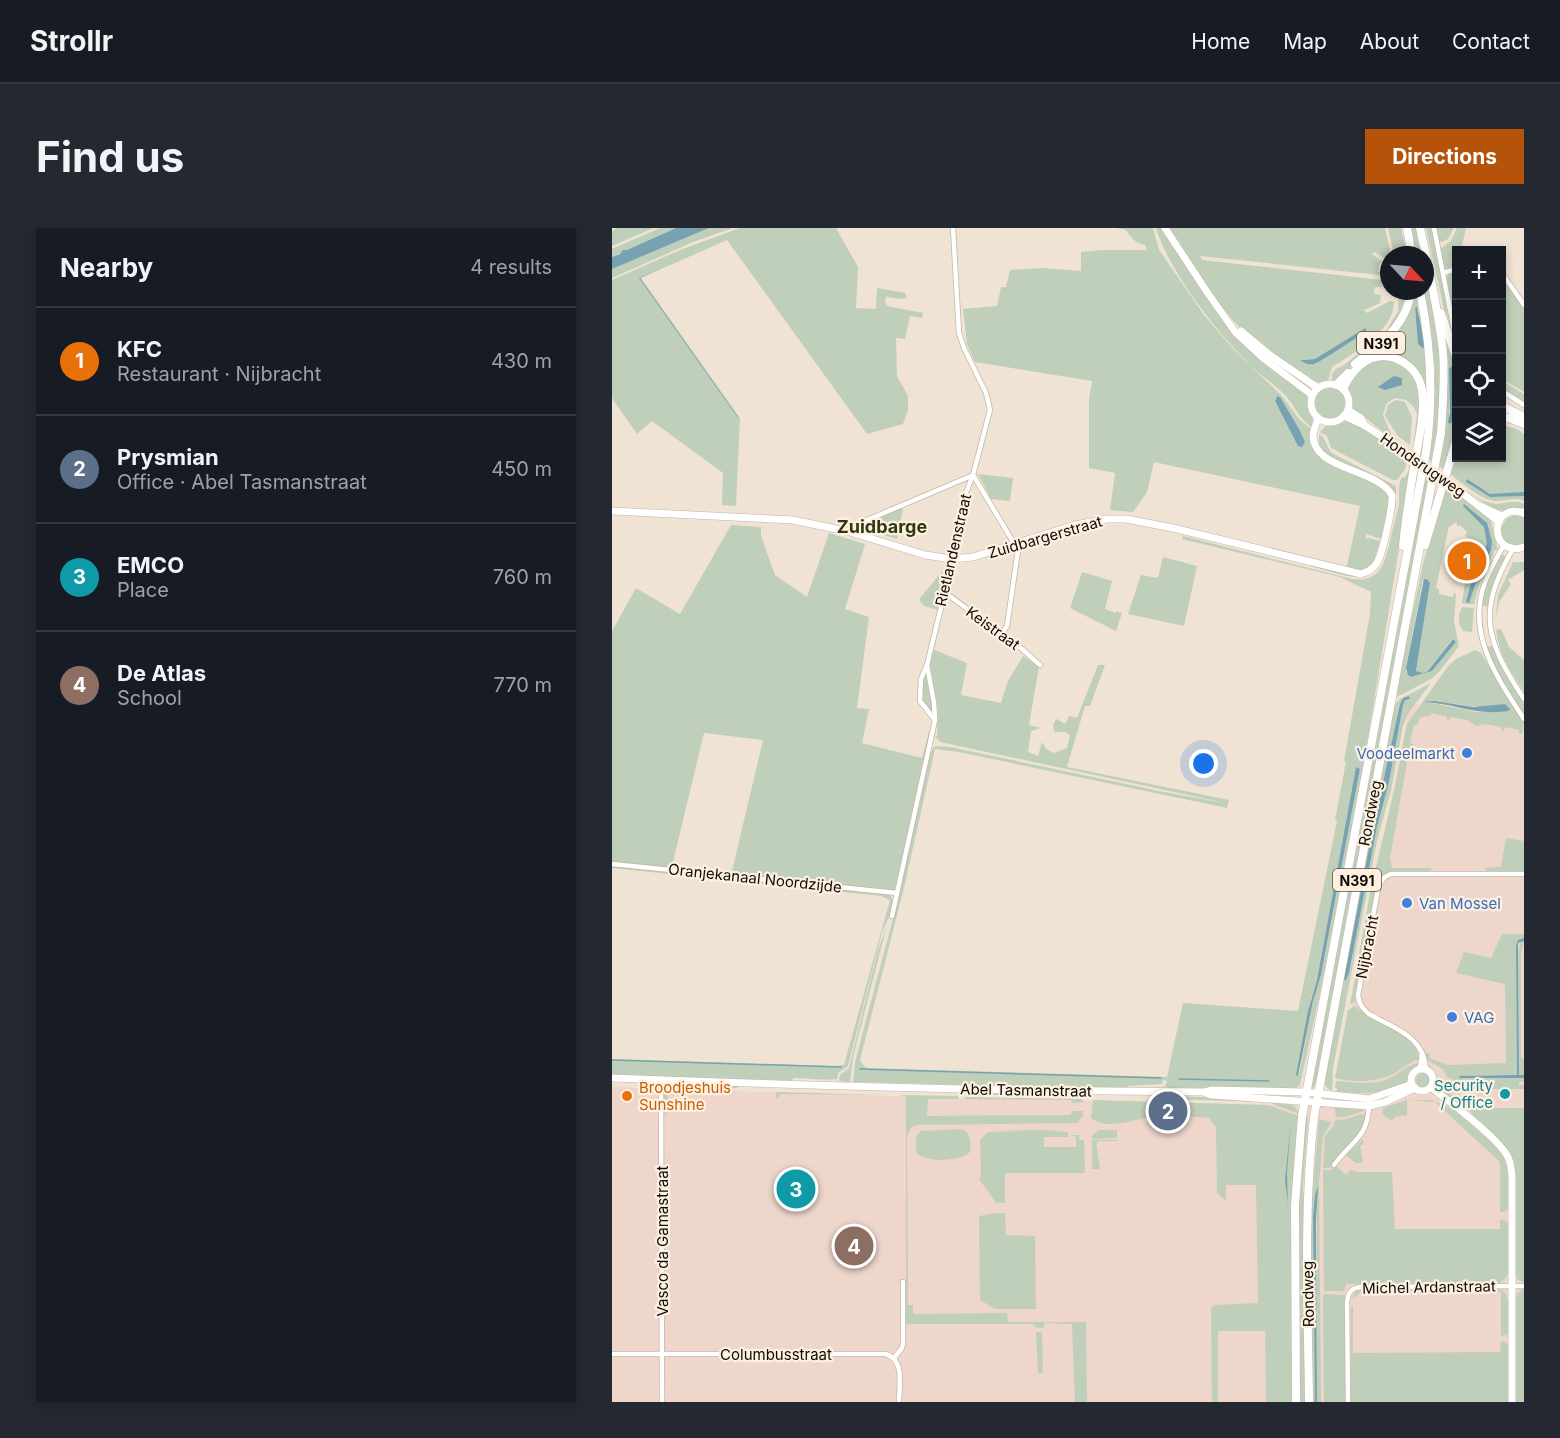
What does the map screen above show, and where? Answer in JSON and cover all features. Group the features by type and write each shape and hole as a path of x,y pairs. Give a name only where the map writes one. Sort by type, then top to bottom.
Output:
{"main road":[{"path":"1407,228 1411,246"},
{"name":"Rondweg","path":"1420,228 1424,246"},
{"name":"Rondweg","path":"1309,1402 1308,1185 1317,1098 1437,459 1444,399 1443,350 1434,292"},
{"name":"N391","path":"1434,292 1455,354"},
{"name":"N391","path":"1340,387 1355,364 1395,330 1408,300"},
{"name":"Rondweg","path":"1296,1402 1295,1205 1297,1160 1305,1092 1426,452 1432,393 1428,337 1422,300"},
{"name":"N391","path":"1340,387 1358,368 1374,358 1383,356 1405,363 1416,374 1420,382 1422,412 1407,516 1402,580"},
{"path":"1506,408 1524,417"},
{"path":"1506,418 1524,424"},
{"name":"N391","path":"1414,580 1452,454"}],"street":[{"name":"Rietlandenstraat","path":"935,720 920,701 921,679 927,665 965,495 989,418 990,404 959,333 953,228"},
{"path":"1165,228 1222,313 1246,343 1312,395"},
{"path":"1434,228 1452,319"},
{"path":"1443,273 1452,270"},
{"path":"1506,279 1524,305"},
{"path":"1222,313 1255,344 1318,388"},
{"path":"1327,384 1340,387 1349,399 1346,413 1335,421 1322,420 1312,408 1312,395 1318,388 1327,384"},
{"path":"1506,394 1524,405"},
{"name":"Hondsrugweg","path":"1346,413 1501,519"},
{"name":"Zuidbargerstraat","path":"612,511 794,520 850,532 925,555 952,559 973,557 1086,523 1107,519 1126,519 1173,528 1361,574 1368,572 1380,556 1392,495 1382,484 1324,456 1316,449 1314,432 1322,420"},
{"path":"850,532 853,526 973,475 1015,544 1018,556 1007,626 1002,634"},
{"path":"1524,513 1512,511 1501,519 1497,532 1504,545 1513,549 1524,547"},
{"path":"1504,545 1483,589 1479,607 1481,634 1488,661 1524,719"},
{"path":"1513,549 1492,592 1489,614 1490,632 1501,662 1524,699"},
{"name":"Keistraat","path":"944,592 1040,665"},
{"path":"1481,634 1490,632"},
{"name":"Rietlandenstraat","path":"892,916 935,720 927,665"},
{"name":"Oranjekanaal Noordzijde","path":"612,864 897,893"},
{"name":"Nijbracht","path":"1423,1069 1425,1055 1418,1043 1369,1014 1359,1002 1358,995 1381,880 1391,874 1524,874"},
{"path":"1423,1069 1431,1073 1434,1079 1431,1087 1425,1091 1413,1086 1412,1075 1423,1069"},
{"name":"Abel Tasmanstraat","path":"612,1078 825,1085 838,1083 848,1086 1305,1092 1317,1098"},
{"name":"Vasco da Gamastraat","path":"661,1080 662,1402"},
{"name":"Abel Tasmanstraat","path":"1204,1092 1211,1095 1304,1101 1317,1098 1369,1103 1413,1086"},
{"path":"1431,1087 1496,1143 1509,1159 1512,1176 1512,1402"},
{"path":"1334,1165 1363,1133 1368,1124 1369,1103"},
{"path":"899,1402 900,1371 894,1358 903,1343 903,1282"},
{"path":"1512,1287 1524,1286"},
{"name":"Michel Ardanstraat","path":"1348,1402 1347,1303 1352,1289 1364,1287 1512,1287"},
{"name":"Columbusstraat","path":"612,1354 886,1354 894,1358"}],"shaded area":[{"path":"1410,703 1466,712 1514,711 1524,707 1524,1402 612,1402 612,1087 952,1098 1333,1106"}],"green space":[{"path":"617,228 654,228 612,246 612,231"},
{"path":"660,228 676,228 612,257 612,249"},
{"path":"709,228 733,228 693,242 612,278 612,269"},
{"path":"740,228 836,228 858,267 856,308 876,309 877,288 906,293 906,298 902,299 886,297 887,306 923,313 922,318 910,316 905,339 896,338 897,376 908,396 908,410 903,424 867,434 727,240 641,278 740,418 736,506 722,505 723,473 652,421 637,434 612,398 612,280 680,250"},
{"path":"1116,228 1153,228 1159,250 1204,315 1234,350 1282,396 1299,419 1312,430 1311,442 1319,455 1379,485 1390,497 1381,539 1366,534 1366,539 1380,541 1373,564 1362,571 1347,566 1360,506 1154,462 1147,492 1133,512 1110,510 1115,473 1089,468 1089,399 1092,381 975,362 967,344 963,309 997,306 1001,287 1006,287 1010,270 1043,268 1081,271 1081,252 1147,250 1145,245 1134,240 1126,230","holes":["1280,397 1299,447 1275,401 1275,398"]},
{"path":"1156,228 1162,228 1221,317 1306,393 1313,428 1304,421 1288,398 1252,367 1225,338 1196,302 1172,264"},
{"path":"1169,228 1385,228 1389,246 1380,246 1380,255 1374,252 1372,254 1380,260 1378,272 1380,275 1200,256 1202,260 1380,280 1380,287 1375,287 1374,294 1380,295 1380,303 1364,310 1367,313 1390,301 1394,302 1392,313 1380,332 1332,367 1328,381 1313,383 1241,329 1211,293","holes":["1365,328 1367,330 1317,362 1309,364 1300,361 1315,359"]},
{"path":"1388,228 1401,228 1405,246 1392,246"},
{"path":"1410,228 1416,228 1420,246 1414,246"},
{"path":"1426,228 1432,228 1447,300 1445,298 1452,339 1434,264 1434,246 1430,246"},
{"path":"1435,228 1454,228 1448,239 1442,242 1438,240"},
{"path":"1457,228 1466,228 1462,246 1452,246 1452,268 1448,270 1444,268 1440,249 1451,241"},
{"path":"1452,273 1452,310 1446,276"},
{"path":"1506,280 1524,307 1524,392 1506,381"},
{"path":"1399,300 1407,300 1391,331 1356,361 1342,378 1332,381 1332,374 1336,369 1386,331 1398,311"},
{"path":"1407,300 1420,300 1429,396 1423,454 1418,451 1421,433 1419,374 1383,355 1347,375 1385,342","holes":["1417,306 1424,347 1422,349 1418,344 1415,308"]},
{"path":"1426,300 1433,300 1441,359 1434,462 1428,458 1434,411 1435,369"},
{"path":"1445,340 1448,340 1452,350 1452,366 1449,369 1449,424 1452,407 1452,451 1446,471 1439,466 1443,443"},
{"path":"1374,360 1395,360 1416,377 1421,403 1416,450 1413,448 1417,415 1414,407 1406,400 1395,398 1386,404 1383,415 1391,434 1404,448 1354,409 1348,385 1355,373"},
{"path":"1506,383 1524,394 1524,402 1506,391"},
{"path":"1330,388 1341,392 1345,403 1341,414 1330,418 1319,414 1315,403 1319,392"},
{"path":"1396,400 1405,402 1412,417 1410,445 1398,436 1385,416 1388,405"},
{"path":"1345,421 1352,422 1394,448 1407,459 1405,469 1397,480 1331,448 1327,436 1320,432 1326,426"},
{"path":"1506,426 1524,434 1524,492 1494,495 1466,482 1490,497 1524,496 1524,501 1489,500 1470,490 1449,473 1452,461 1506,462"},
{"path":"1319,434 1324,438 1332,453 1396,486 1396,504 1382,561 1376,570 1368,575 1349,576 1310,566 1310,564 1372,572 1394,495 1392,489 1384,482 1324,453 1319,445"},
{"path":"1410,462 1413,463 1365,756 1323,980 1300,1085 1294,1089 1170,1088 1165,1086 1167,1081 1163,1080 1162,1084 1128,1086 1128,1089 1124,1089 853,1082 855,1062 895,911 934,747 950,747 1226,803 940,742 935,736 937,736 938,710 930,665 932,649 967,663 961,695 1001,703 1008,681 1023,656 1039,667 1029,725 1041,728 1031,731 1028,752 1038,756 1042,742 1046,749 1054,753 1067,748 1070,735 1065,732 1055,732 1054,723 1057,719 1065,724 1069,716 1077,718 1098,665 1105,665 1090,706 1085,706 1067,767 1229,800 1227,808 959,752 935,749 904,888 860,1060 863,1065 867,1068 1167,1077 1183,1003 1298,1011 1337,821 1335,820 1346,762 1344,761 1370,614 1371,592 1340,577 1182,539 1183,536 1352,579 1370,577 1376,574 1384,561 1399,504 1400,484 1402,477 1404,478","holes":["1356,767 1360,769 1322,971 1313,1001 1297,1076"]},
{"path":"1425,472 1431,476 1316,1083 1313,1089 1311,1086"},
{"path":"978,474 1013,478 1010,501 991,499"},
{"path":"1453,481 1486,501 1495,504 1520,502 1524,504 1524,508 1496,511"},
{"path":"1445,486 1467,500 1491,521 1498,550 1495,550 1480,582 1474,604 1464,604 1462,603 1465,582 1480,550 1478,545 1465,536 1467,532 1460,525 1457,527 1457,523 1454,523 1449,526 1436,588 1439,589 1439,594 1453,597 1454,593 1456,594 1454,622 1459,646 1431,679 1399,696 1395,695 1423,564","holes":["1423,580 1429,581 1416,671 1423,673 1428,671 1452,639 1456,642 1432,671 1411,677 1406,671 1406,666"]},
{"path":"894,509 903,509 897,539 863,529 864,523"},
{"path":"1514,515 1524,517 1524,543 1514,546 1505,542 1500,530 1506,519"},
{"path":"731,525 761,527 761,536 775,575 807,597 829,533 865,544 845,609 869,617 857,708 869,709 862,743 922,758 929,732 932,734 894,890 612,862 612,631 636,588 680,614","holes":["704,733 763,740 732,871 672,866"]},
{"path":"1501,554 1507,557 1493,586 1488,606 1481,606 1487,583"},
{"path":"1163,557 1197,566 1184,626 1128,614 1141,575 1158,578"},
{"path":"1513,562 1524,562 1524,570 1508,580 1511,584 1499,602 1495,622 1498,595"},
{"path":"948,567 938,610 924,606 920,598"},
{"path":"1082,572 1112,581 1105,609 1122,613 1116,631 1070,608"},
{"path":"1463,607 1474,608 1472,632 1463,631 1460,625 1459,615"},
{"path":"1501,629 1509,647 1524,660 1524,692 1502,655 1496,630"},
{"path":"1492,646 1502,668 1524,703 1524,715 1496,672 1486,647"},
{"path":"1475,650 1481,653 1524,723 1522,734 1519,734 1519,730 1505,727 1502,731 1502,727 1485,724 1477,726 1467,720 1450,717 1449,721 1447,717 1431,713 1430,716 1420,717 1417,725 1414,725 1410,743 1414,746 1410,746 1390,858 1392,868 1432,868 1430,871 1396,871 1379,876 1375,871 1407,724 1448,666 1456,659","holes":["1427,702 1479,707 1505,704 1508,711 1477,712"]},
{"path":"925,670 934,717 925,705 922,695"},
{"path":"1431,683 1409,712 1403,726 1391,790 1377,841 1333,1068 1332,1091 1323,1082 1393,707 1400,699","holes":["1409,696 1410,699 1405,700 1403,705 1349,973 1345,981 1400,704 1403,698"]},
{"path":"1506,838 1524,841 1524,871 1486,871 1485,868 1501,867"},
{"path":"612,865 890,895 893,901 890,915 882,932 848,1066 838,1073 837,1079 793,1078 792,1081 612,1075 612,1059 844,1065 890,900 881,896 612,868"},
{"path":"1373,876 1378,881 1355,1001 1350,1005"},
{"path":"887,925 853,1057 850,1082 839,1081 840,1075 849,1068 878,950"},
{"path":"1502,934 1524,934 1524,938 1516,946 1517,1075 1460,1076 1459,1078 1524,1078 1519,1085 1524,1085 1524,1089 1473,1089 1447,1077 1443,1069 1427,1060 1426,1052 1430,1054 1429,1058 1448,1065 1506,1063 1505,984 1456,973 1464,952 1491,958"},
{"path":"1520,941 1524,941 1521,954 1521,1057 1524,1060 1524,1075 1519,1075 1518,955"},
{"path":"1355,1006 1412,1042 1417,1051 1418,1060 1380,1079 1357,1081 1335,1078 1348,1010"},
{"path":"1418,1063 1408,1080 1394,1089 1354,1093 1337,1092 1335,1088 1336,1081 1362,1083 1382,1081"},
{"path":"1420,1073 1426,1073 1430,1080 1426,1087 1420,1087 1416,1083 1416,1077"},
{"path":"676,1084 735,1085 738,1088 668,1086"},
{"path":"666,1088 739,1091 669,1090 666,1116 663,1103"},
{"path":"969,1091 1077,1094 1080,1097 966,1094"},
{"path":"1445,1091 1467,1103 1467,1112 1444,1093"},
{"path":"776,1092 885,1095 780,1094 778,1099"},
{"path":"901,1095 958,1096 958,1099 928,1099 927,1116 1071,1115 1072,1111 1083,1111 1083,1116 1077,1123 917,1125 911,1127 907,1136 908,1305 913,1305 913,1314 1007,1313 1008,1322 1086,1322 1087,1402 1075,1402 1072,1324 1045,1323 1043,1328 1037,1328 1033,1324 906,1324 906,1097"},
{"path":"1166,1096 1205,1097 1261,1102 1166,1099"},
{"path":"965,1097 1082,1099 1083,1102 965,1099"},
{"path":"1093,1100 1267,1105 1299,1116 1292,1223 1293,1402 1266,1402 1265,1331 1218,1331 1218,1402 1212,1402 1211,1307 1258,1303 1256,1185 1226,1185 1226,1201 1217,1193 1216,1127 1209,1118 1184,1116 1184,1110 1180,1110 1180,1107 1149,1108 1148,1117 1134,1121 1111,1124 1097,1122 1091,1118"},
{"path":"1407,1100 1431,1100 1451,1108 1496,1146 1508,1170 1508,1209 1505,1212 1500,1212 1500,1162 1435,1102"},
{"path":"1407,1100 1407,1115 1395,1117 1391,1121 1382,1114 1383,1108"},
{"path":"1269,1102 1294,1106 1299,1114"},
{"path":"1334,1105 1361,1108 1363,1111 1345,1117 1336,1117"},
{"path":"1472,1106 1477,1108 1524,1108 1524,1283 1517,1279 1515,1272 1513,1162 1500,1142 1472,1115 1470,1108"},
{"path":"1360,1114 1365,1115 1365,1121 1360,1133 1336,1158 1330,1168 1323,1168 1325,1136 1333,1127 1335,1120 1347,1119"},
{"path":"1304,1117 1308,1118 1303,1184 1306,1402 1300,1402 1298,1217"},
{"path":"1319,1119 1332,1122 1323,1136 1319,1183 1321,1402 1317,1402 1317,1187 1314,1208 1315,1402 1312,1402 1311,1212"},
{"path":"962,1129 968,1133 971,1142 970,1152 965,1155 942,1160 926,1158 916,1152 916,1137 921,1131"},
{"path":"1003,1130 1068,1130 1045,1131 1068,1132 1068,1137 1044,1137 1044,1147 1076,1147 1076,1137 1070,1135 1079,1135 1079,1140 1084,1140 1085,1173 1005,1173 1005,1203 996,1203 979,1179 981,1175 980,1140 988,1132 1027,1131"},
{"path":"1099,1130 1117,1130 1117,1138 1092,1139 1093,1134"},
{"path":"1363,1139 1363,1145 1360,1145 1363,1160 1361,1163 1356,1163 1347,1154"},
{"path":"1092,1140 1117,1140 1098,1141 1097,1144 1096,1141 1100,1169 1092,1169"},
{"path":"1335,1165 1346,1175 1351,1170 1392,1172 1395,1229 1500,1229 1500,1219 1505,1220 1508,1223 1508,1273 1506,1278 1498,1284 1346,1284 1344,1291 1324,1291 1323,1170 1331,1170"},
{"path":"1005,1213 1006,1235 1035,1236 1036,1309 998,1309 980,1300 979,1216"},
{"path":"1362,1289 1440,1289 1443,1291 1361,1292 1352,1300 1355,1291"},
{"path":"1453,1289 1498,1289 1505,1292 1508,1301 1507,1335 1501,1336 1501,1292 1450,1291"},
{"path":"1524,1289 1524,1402 1516,1402 1515,1299 1518,1292"},
{"path":"1323,1295 1345,1295 1346,1402 1324,1402"},
{"path":"1353,1306 1353,1353 1500,1352 1501,1341 1505,1342 1509,1346 1509,1402 1351,1402 1351,1307"},
{"path":"1036,1332 1042,1332 1043,1373 1038,1373"}],"water":[{"path":"676,228 709,228 612,269 612,257 623,250"},
{"path":"664,266 640,278 738,418 639,278"},
{"path":"1417,306 1425,346 1423,349 1418,344 1415,308"},
{"path":"1365,328 1367,330 1363,333 1314,364 1300,360 1315,359"},
{"path":"1452,366 1452,421 1450,424 1448,422 1450,413 1449,369"},
{"path":"1394,376 1402,378 1402,385 1385,390 1378,387"},
{"path":"1277,396 1280,397 1299,429 1305,442 1302,447 1298,446 1275,401"},
{"path":"1467,479 1490,494 1524,492 1524,496 1490,497 1466,482"},
{"path":"1464,504 1487,523 1492,542 1491,550 1469,603 1466,602 1472,580 1487,544 1484,527 1463,506"},
{"path":"1424,579 1430,583 1416,671 1423,673 1428,671 1453,639 1456,642 1432,671 1411,677 1406,668"},
{"path":"1409,696 1410,699 1405,700 1403,705 1389,782 1377,827 1346,981 1344,979 1372,833 1400,704 1403,698"},
{"path":"1434,701 1474,707 1505,704 1510,709 1485,712 1424,702"},
{"path":"1356,767 1360,769 1321,975 1313,1001 1298,1076 1296,1075 1308,1011 1317,980"},
{"path":"1524,938 1524,941 1518,943 1518,955 1519,1075 1524,1075 1524,1078 1459,1078 1460,1076 1517,1075 1516,946 1518,940"},
{"path":"1291,1121 1287,1172 1288,1202 1285,1180"},
{"path":"1318,1186 1316,1221 1317,1402 1315,1402 1313,1217"}],"waterway":[{"path":"612,1060 841,1067"},
{"path":"860,1069 1161,1078"},
{"path":"1179,1079 1269,1081"}],"place":[{"name":"KFC","path":"1467,561"},
{"name":"Voodeelmarkt","path":"1467,753"},
{"name":"Van Mossel","path":"1407,903"},
{"name":"VAG","path":"1452,1017"},
{"name":"Security / Office","path":"1505,1094"},
{"name":"Broodjeshuis Sunshine","path":"627,1096"},
{"name":"Prysmian","path":"1168,1111"},
{"name":"EMCO","path":"796,1189"},
{"name":"De Atlas","path":"854,1246"}],"district":[{"name":"Zuidbarge","path":"882,526"}]}
